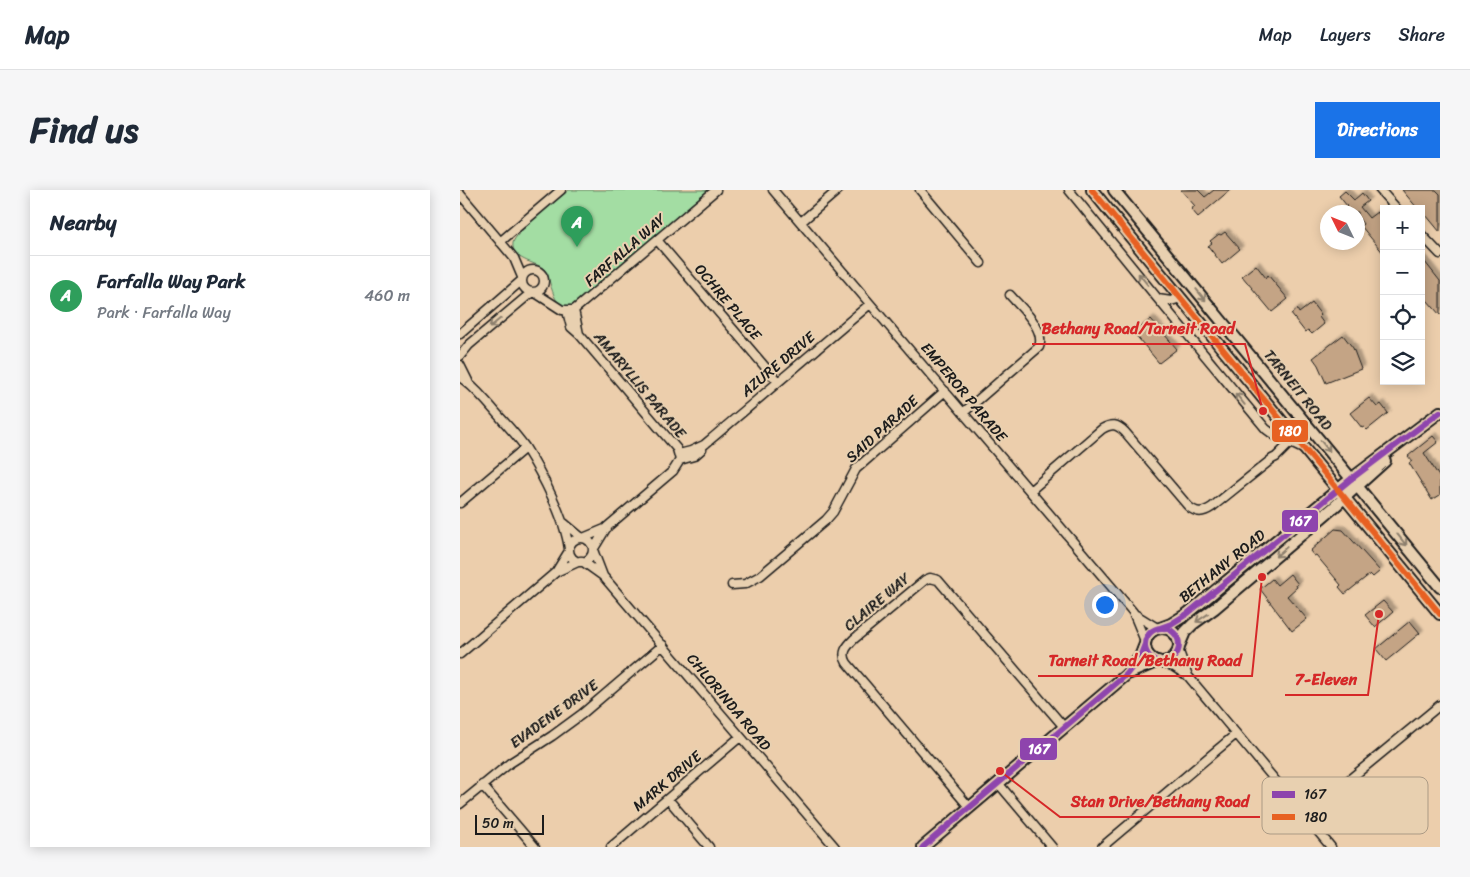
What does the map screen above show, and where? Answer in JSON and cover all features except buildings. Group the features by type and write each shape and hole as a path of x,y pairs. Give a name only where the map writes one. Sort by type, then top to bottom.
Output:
{"main road":[{"path":"1092,190 1440,614"},
{"path":"1116,192 1135,226 1182,283 1184,290 1181,298"},
{"name":"TARNEIT ROAD","path":"1116,192 1440,587"},
{"name":"BETHANY ROAD","path":"1178,648 1185,632 1193,624 1216,608 1340,494 1440,412"},
{"name":"BETHANY ROAD","path":"1159,628 1171,624 1187,614 1340,494"},
{"path":"923,847 1126,675 1140,657 1150,633 1159,628 1165,628 1174,633 1178,641 1178,648 1174,657 1126,675"},
{"path":"1145,642 1145,648 1150,657 1160,661"}],"street":[{"path":"500,242 560,190"},
{"name":"FARFALLA WAY","path":"570,311 716,190"},
{"name":"EMPEROR PARADE","path":"773,190 1133,612 1159,628"},
{"path":"801,222 838,190"},
{"path":"920,190 981,263"},
{"path":"1069,190 1266,429 1281,439 1305,450"},
{"path":"1380,190 1393,205"},
{"path":"460,194 514,258 542,275 552,303"},
{"path":"1425,238 1440,254"},
{"name":"OCHRE PLACE","path":"657,240 778,382"},
{"path":"514,258 523,287 559,309 570,311"},
{"path":"460,334 522,279 526,271 533,269"},
{"path":"460,356 469,345 533,292 541,288 544,282"},
{"path":"963,413 1039,347 1041,338 1039,330 1010,295"},
{"path":"1158,299 1172,301 1181,298"},
{"name":"AZURE DRIVE","path":"679,457 704,445 870,304"},
{"name":"AMARYLLIS PARADE","path":"570,311 579,334 677,449 679,457"},
{"path":"460,365 469,382 525,448 540,474 562,521 572,557 581,562"},
{"path":"460,377 469,382"},
{"name":"SAID PARADE","path":"732,585 745,584 760,576 826,520 833,512 856,469 945,392"},
{"path":"1030,491 1102,429 1112,424 1121,428 1188,506 1196,512 1202,512 1212,507 1276,457 1290,443"},
{"path":"1272,459 1281,439"},
{"path":"460,503 525,448"},
{"path":"460,654 556,572 589,559 607,528 673,472 679,457"},
{"path":"562,521 590,542 593,550"},
{"path":"556,572 575,540 607,528"},
{"name":"CHLORINDA ROAD","path":"593,550 603,576"},
{"name":"CHLORINDA ROAD","path":"581,562 603,576 835,847"},
{"name":"CLAIRE WAY","path":"970,808 847,664 844,654 845,648 854,639 925,580 930,578 938,580 1064,727"},
{"name":"EMPEROR PARADE","path":"1133,612 1145,642"},
{"name":"EVADENE DRIVE","path":"460,804 510,763 582,714 662,645"},
{"path":"1178,648 1188,676"},
{"path":"1160,661 1188,676 1272,777"},
{"path":"1352,777 1440,705"},
{"path":"1102,847 1236,734"},
{"name":"MARK DRIVE","path":"611,847 740,737"},
{"path":"998,783 1052,847"},
{"path":"482,785 535,847"},
{"path":"668,799 709,847"},
{"path":"1320,834 1331,847"}],"green space":[{"path":"569,190 708,190 577,302 568,306 562,306 557,302 543,268 520,257 513,249 513,243 515,238 529,224"}],"transit line":[{"name":"180","path":"1092,190 1440,614"},
{"name":"167","path":"1160,628 1171,624 1187,614 1351,479 1440,412"},
{"name":"167","path":"1162,628 1174,633 1179,645 1174,657 1162,662 1150,657 1145,645 1150,633 1162,628"},
{"name":"167","path":"923,847 1126,675 1140,657 1145,644"}],"place":[{"name":"Farfalla Way Park","path":"577,247"},
{"name":"Bethany Road/Tarneit Road","path":"1263,411"},
{"name":"Tarneit Road/Bethany Road","path":"1262,577"},
{"name":"7-Eleven","path":"1379,614"},
{"name":"Stan Drive/Bethany Road","path":"1000,771"}]}
